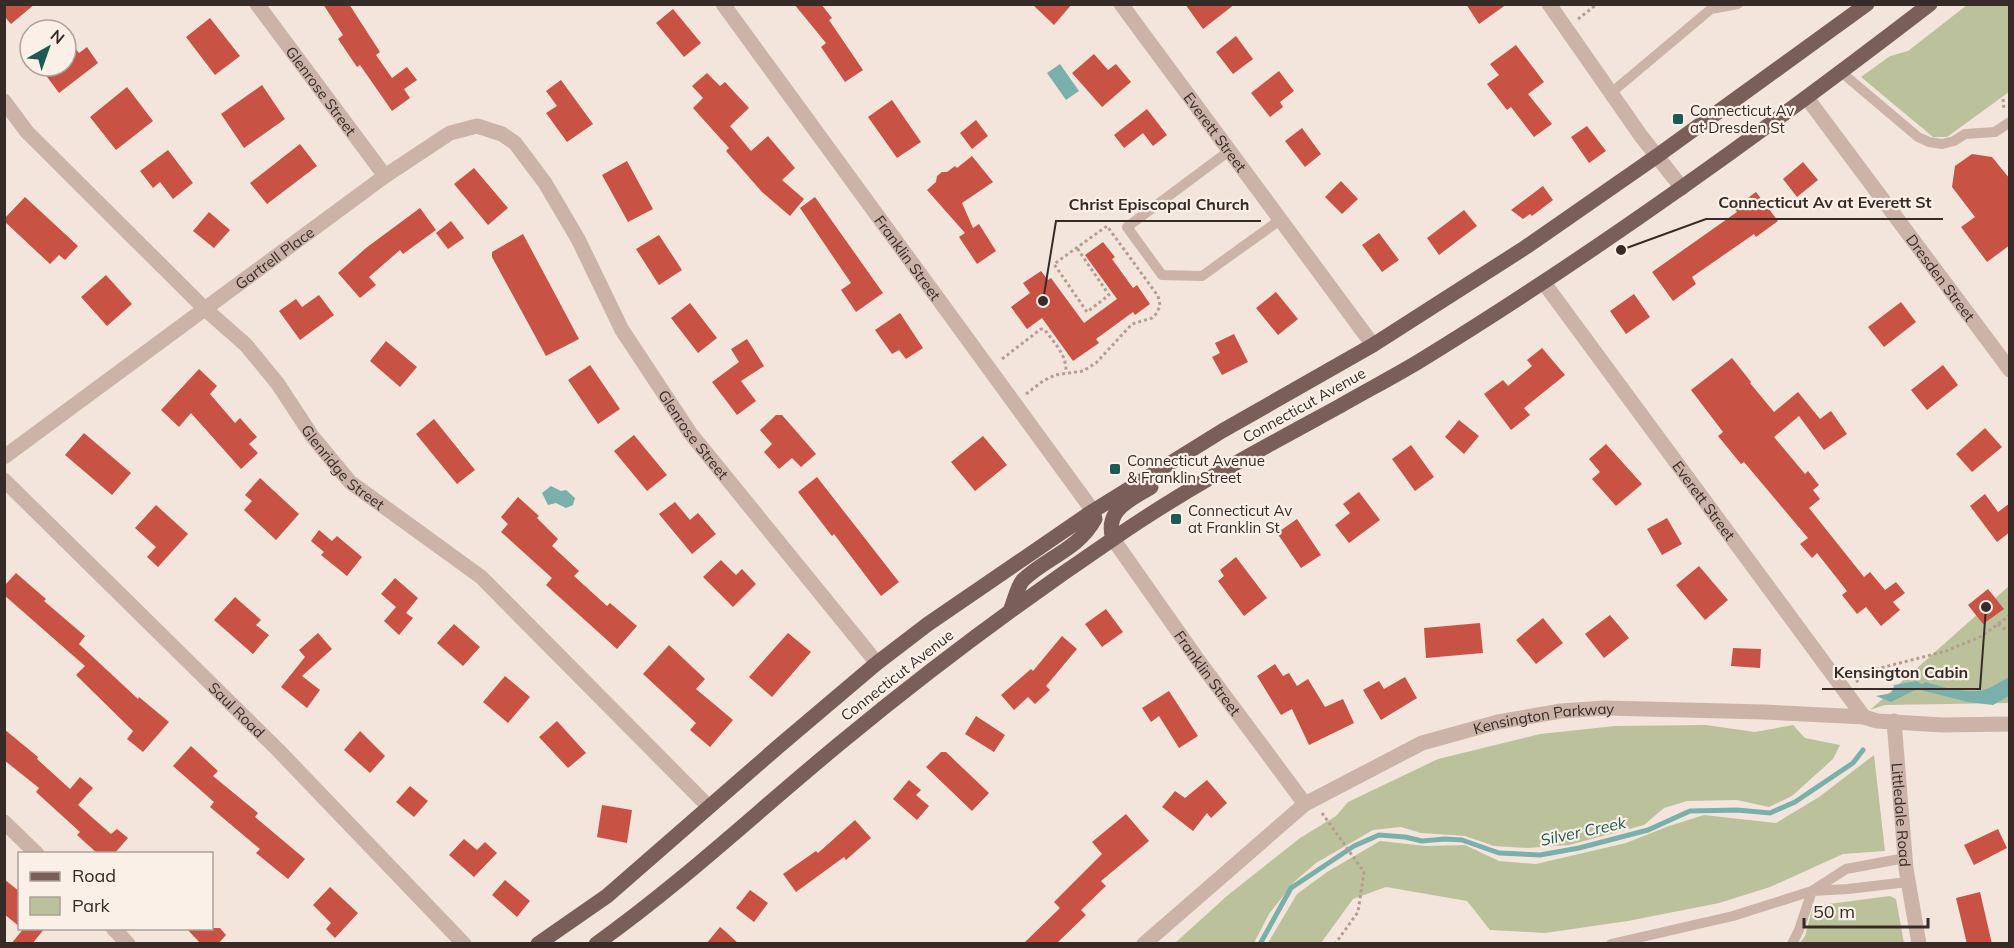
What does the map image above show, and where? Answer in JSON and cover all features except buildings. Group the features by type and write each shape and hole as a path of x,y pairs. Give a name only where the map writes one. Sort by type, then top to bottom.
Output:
{"main road":[{"name":"Connecticut Avenue","path":"538,944 607,896 878,663 928,624 1094,511 1176,459 1373,345 1526,246 1658,156 1867,4"},
{"name":"Connecticut Avenue","path":"596,944 715,851 892,700 1010,611 1144,518 1245,458 1414,364 1544,283 1807,98 1930,4"},
{"path":"1113,539 1109,527 1112,516 1125,504 1168,476 1176,459"},
{"path":"1010,611 1022,582 1079,541 1095,519 1094,511"}],"street":[{"name":"Glenrose Street","path":"257,4 385,176"},
{"name":"Franklin Street","path":"723,4 1094,511"},
{"name":"Everett Street","path":"1121,4 1373,345"},
{"path":"1549,4 1611,93 1682,188"},
{"name":"Dresden Street","path":"1807,98 2010,370"},
{"name":"Glenridge Street","path":"4,102 27,132 205,309 246,345 278,384 312,436 350,482 481,577 709,807"},
{"name":"Gartrell Place","path":"4,457 385,176 450,133 477,126 502,134 514,143 545,183"},
{"name":"Glenrose Street","path":"545,183 578,239 622,330 690,433 878,663"},
{"name":"Everett Street","path":"1544,283 1864,717"},
{"name":"Saul Road","path":"4,480 270,742 464,944"},
{"name":"Franklin Street","path":"1113,539 1198,660 1305,804"},
{"name":"Kensington Parkway","path":"1144,944 1305,804 1422,744 1498,722 1561,711 1605,708 1765,712 1864,717 1877,721 1943,725 2010,723"},
{"name":"Littledale Road","path":"1894,721 1905,858 1919,944"},
{"path":"4,822 35,852"},
{"path":"115,930 128,944"}],"lane":[{"path":"1611,93 1711,9 1738,4"},
{"path":"1841,72 1918,137 1929,142 1942,144 1965,135 1995,132 2005,120"},
{"path":"1229,151 1127,227 1162,275 1202,276 1280,219"},
{"path":"1792,944 1812,891 1846,869 1905,858"},
{"path":"1611,944 1733,916 1812,891 1908,882"}],"path":[{"path":"1578,19 1597,4"},
{"path":"2003,99 2005,120"},
{"path":"1016,402 1043,381 1055,375 1083,371 1096,363 1132,324 1152,318 1157,313 1160,305 1158,296 1107,226 1054,264 1088,312 1109,295 1077,248"},
{"path":"990,368 1041,329 1045,330 1064,356 1067,362 1066,373"},
{"path":"1845,691 1869,670 1946,651 1982,636 2010,615"},
{"path":"1998,624 2010,630"},
{"path":"1322,813 1364,872 1358,912 1335,944"},
{"path":"1528,944 1558,944"}],"green space":[{"path":"1967,5 2009,5 2009,92 1947,137 1933,137 1861,77 1890,56 1908,51"},
{"path":"2009,586 2009,703 1885,705 1870,710"},
{"path":"1706,725 1755,732 1793,725 1805,738 1840,745 1833,759 1792,796 1769,807 1737,800 1687,801 1664,808 1644,825 1569,845 1528,848 1494,846 1465,836 1421,833 1401,827 1373,830 1316,863 1294,882 1269,914 1254,943 1175,943 1228,895 1300,838 1336,816 1348,802 1438,759 1540,734 1615,726"},
{"path":"1874,755 1885,851 1843,854 1770,887 1719,903 1628,921 1545,933 1490,930 1467,901 1386,887 1353,899 1321,943 1268,943 1297,894 1327,872 1380,841 1426,846 1465,845 1499,861 1536,864 1626,843 1704,815 1776,823 1819,797"},
{"path":"1890,896 1896,899 1904,943 1800,943 1805,936 1813,906"}],"water":[{"path":"1060,64 1079,91 1066,100 1047,73"},
{"path":"551,486 561,491 566,490 575,498 573,505 566,508 556,503 548,505 542,493"},
{"path":"2009,677 2009,696 1993,705 1968,702 1917,689 1891,702 1876,696 1892,693 1894,685 1917,681 1922,684 1926,682 1954,689 1977,691 1990,688"}],"waterway":[{"name":"Silver Creek","path":"1260,944 1291,888 1354,846 1379,835 1422,841 1462,840 1499,853 1540,855 1579,848 1648,830 1690,811 1737,810 1770,813 1795,802 1853,763 1863,750"}],"place":[{"name":"Connecticut Av at Dresden St","path":"1678,119"},
{"name":"Connecticut Av at Everett St","path":"1621,250"},
{"name":"Christ Episcopal Church","path":"1043,301"},
{"name":"Connecticut Avenue & Franklin Street","path":"1115,469"},
{"name":"Connecticut Av at Franklin St","path":"1176,519"},
{"name":"Kensington Cabin","path":"1986,607"}]}
